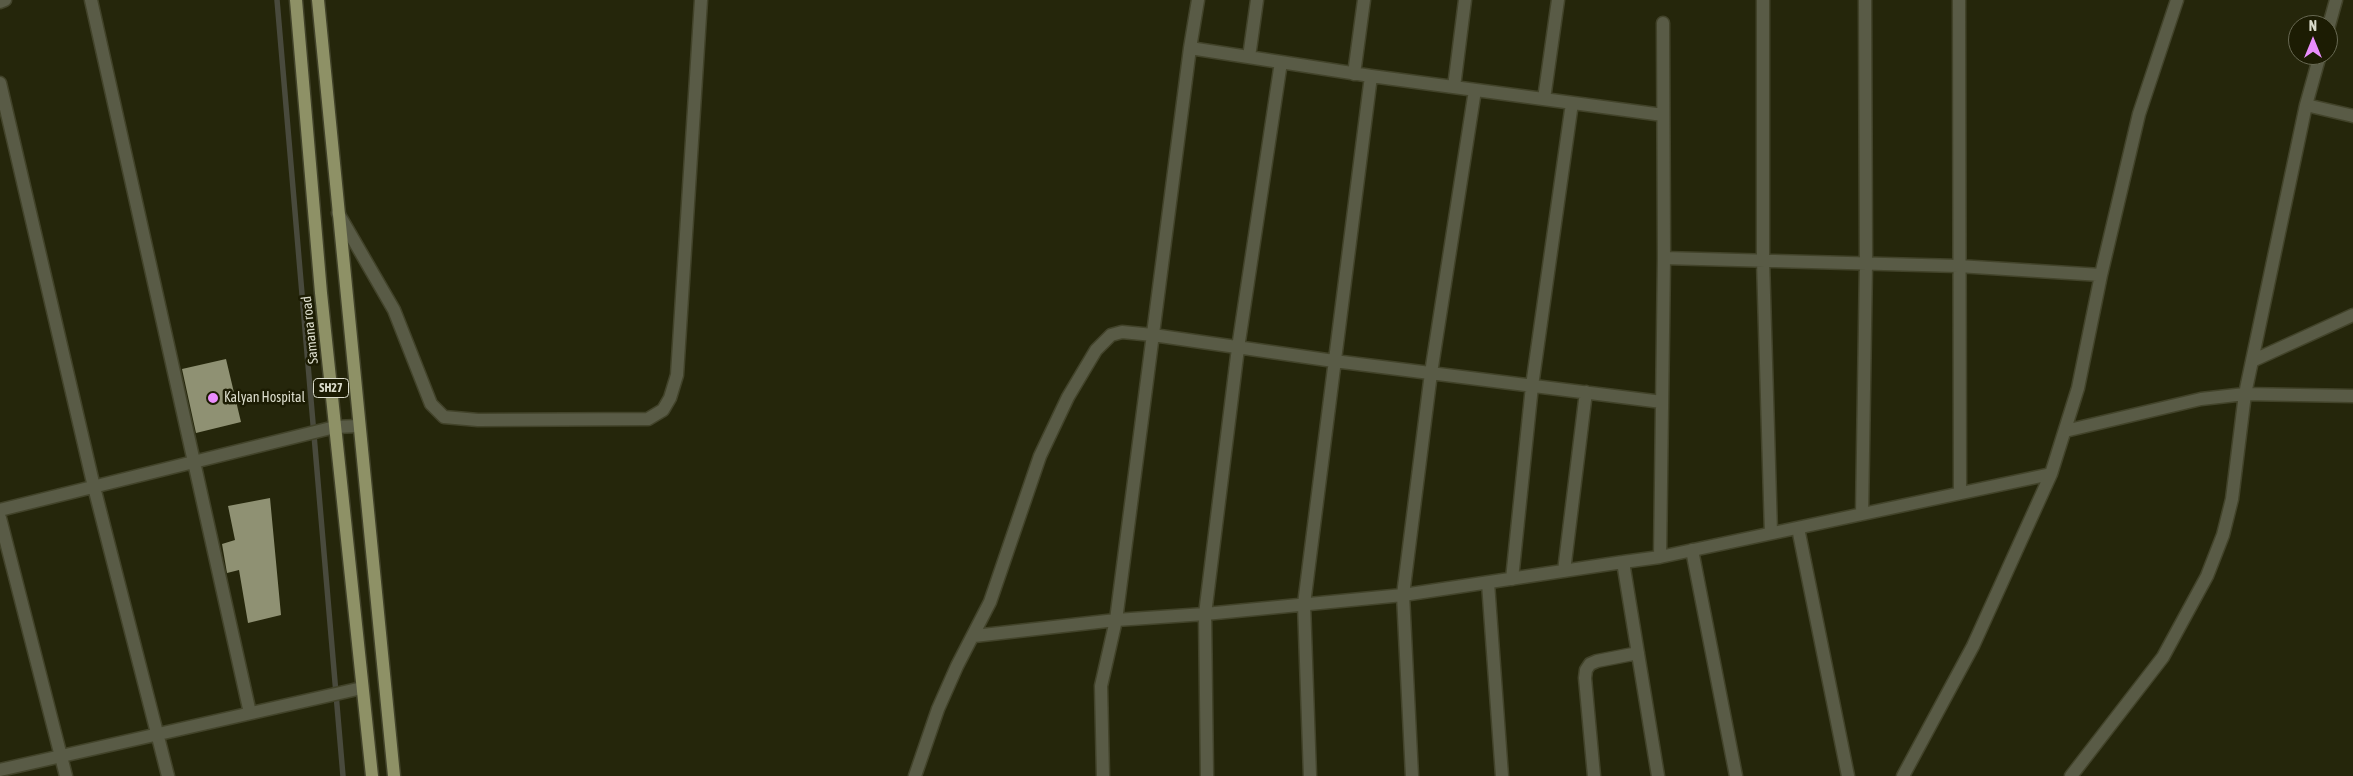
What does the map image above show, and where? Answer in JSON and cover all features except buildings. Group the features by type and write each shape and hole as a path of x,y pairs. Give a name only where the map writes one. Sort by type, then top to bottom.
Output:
{"main road":[{"name":"Samana road","path":"296,0 320,293 336,427 372,776"},
{"name":"SH27","path":"318,0 358,426 394,776"}],"street":[{"path":"0,2 5,0"},
{"path":"91,0 250,713"},
{"path":"338,213 394,310 432,404 444,417 478,420 648,419 663,410 670,398 676,375 701,0"},
{"path":"1103,776 1101,686 1116,620 1190,48 1198,0"},
{"path":"1249,57 1257,0"},
{"path":"1354,74 1364,0"},
{"path":"1454,87 1465,0"},
{"path":"1544,99 1558,0"},
{"path":"1763,0 1763,261 1771,533"},
{"path":"1862,514 1866,263 1865,0"},
{"path":"1959,0 1958,266 1960,493"},
{"path":"1903,776 1973,646 2051,474 2078,388 2101,275 2139,114 2177,0"},
{"path":"2332,15 2336,0"},
{"path":"1660,557 1664,258 1663,23"},
{"path":"1190,48 1354,74 1663,115"},
{"path":"1208,776 1205,614 1238,348 1281,62"},
{"path":"2072,776 2163,657 2207,576 2223,535 2232,498 2245,394 2306,104 2317,65"},
{"path":"1310,776 1304,604 1371,76"},
{"path":"0,83 94,487 168,776"},
{"path":"1412,776 1403,595 1431,373 1475,90"},
{"path":"1512,579 1532,386 1572,103"},
{"path":"2306,104 2353,116"},
{"path":"1664,258 1958,266 2101,275"},
{"path":"2252,361 2353,315"},
{"path":"915,776 938,710 990,602 1040,456 1068,397 1096,350 1111,335 1122,332 1153,335 1334,361 1662,402"},
{"path":"1564,571 1586,392"},
{"path":"2064,431 2201,399 2245,394 2353,396"},
{"path":"0,510 336,427 358,426"},
{"path":"974,636 1116,620 1205,614 1403,595 1660,557 2051,474"},
{"path":"0,518 66,776"},
{"path":"1798,528 1848,776"},
{"path":"1692,550 1736,776"},
{"path":"1623,562 1658,776"},
{"path":"1488,582 1502,776"},
{"path":"1594,776 1585,678 1586,670 1590,664 1597,660 1638,653"},
{"path":"0,770 362,688"}],"waterway":[{"path":"277,0 343,776"}],"place":[{"name":"Kalyan Hospital","path":"213,398"}]}
